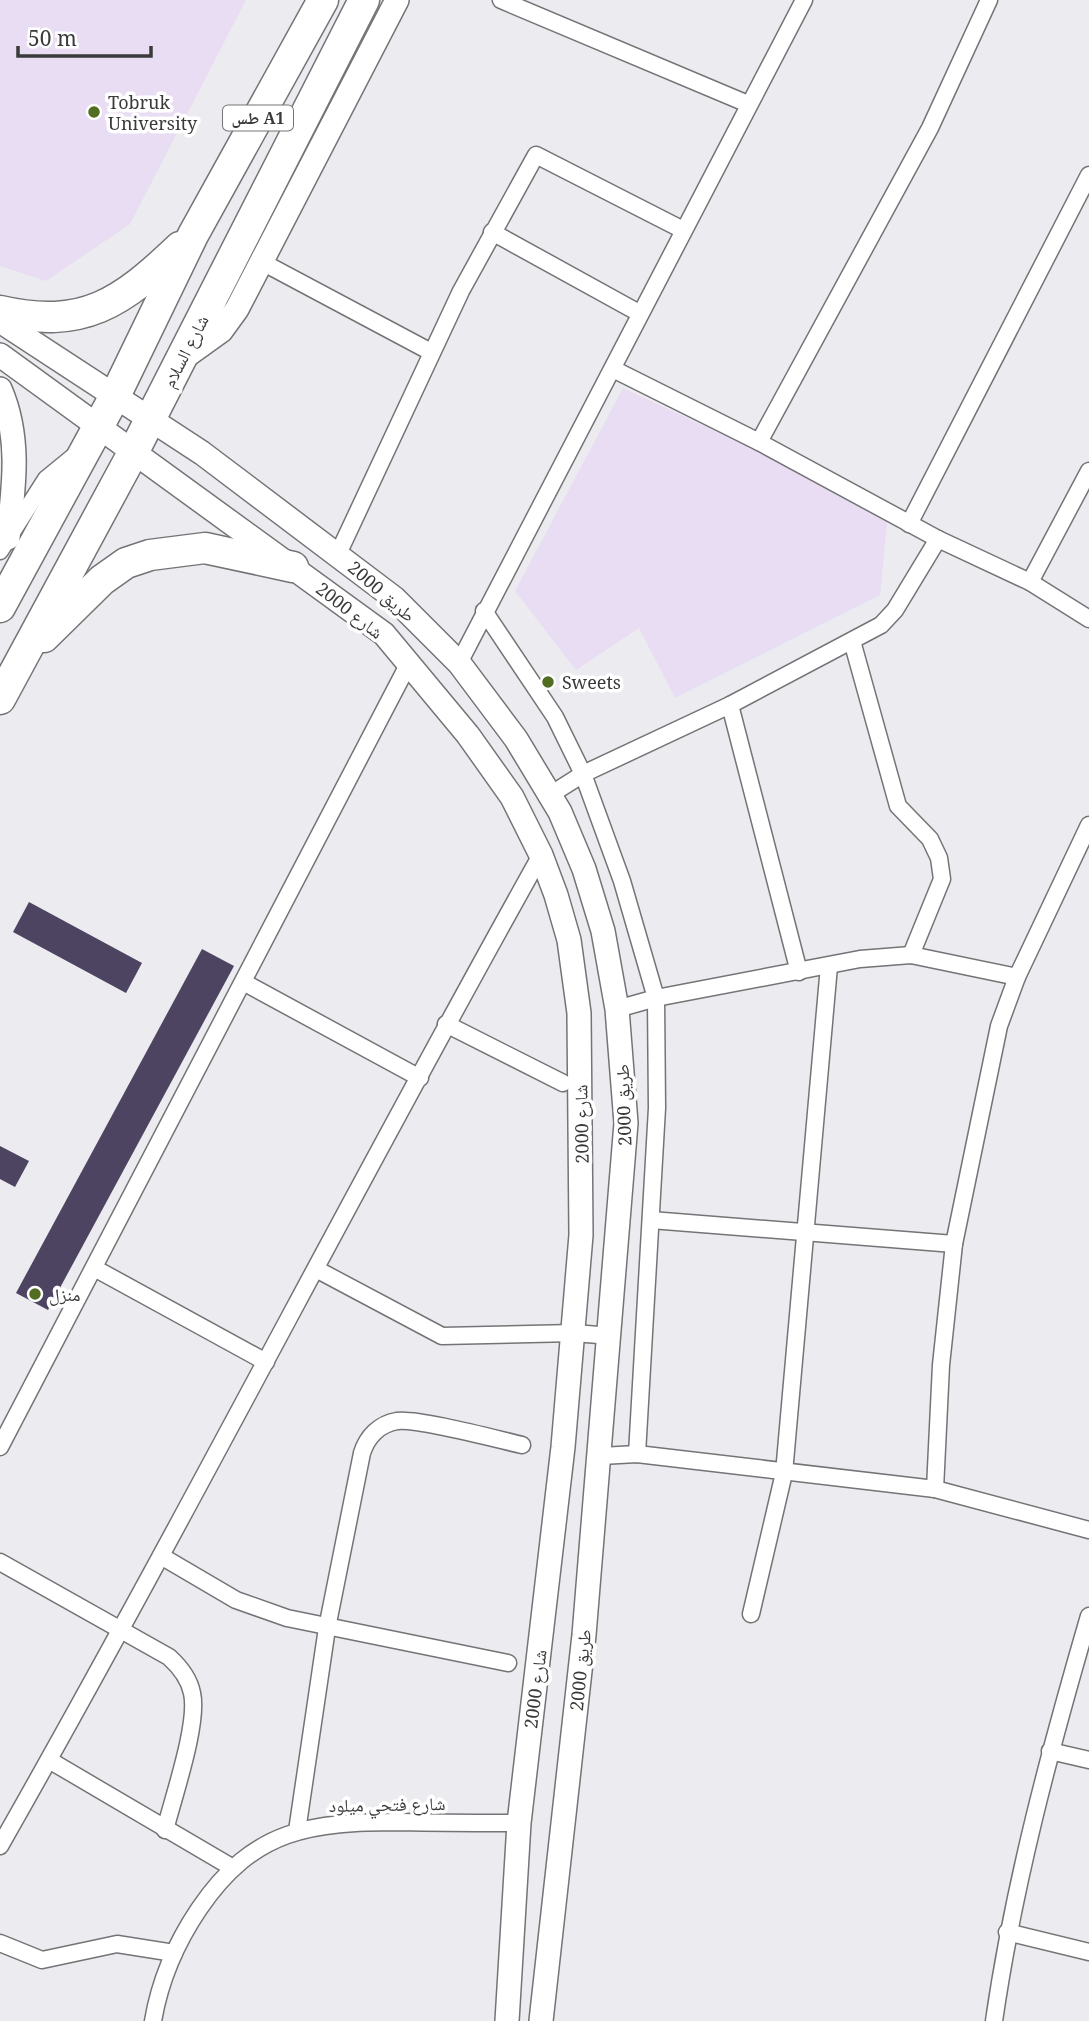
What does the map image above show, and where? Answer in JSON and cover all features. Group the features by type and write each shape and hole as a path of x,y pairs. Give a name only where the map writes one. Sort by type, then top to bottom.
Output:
{"highway":[{"name":"طس A1","path":"0,607 116,394 193,235 323,0"},
{"name":"شارع السلام","path":"0,699 134,451 364,0"},
{"path":"0,311 58,318 84,314 108,304 148,278 193,235"},
{"path":"16,669 50,630 102,580 125,564 176,550 205,548 293,566"}],"street":[{"path":"179,361 221,331 237,309 397,0"},
{"path":"501,0 748,104"},
{"path":"459,663 804,0"},
{"path":"759,442 930,128 989,0"},
{"path":"338,554 431,352 492,232 536,155 683,230"},
{"path":"909,524 1089,175"},
{"path":"492,232 639,313"},
{"path":"262,262 431,352"},
{"name":"طريق 2000","path":"0,321 116,394 338,554 394,598 459,663 516,739 550,795 584,869 603,931 617,1009 626,1123 601,1456 541,2021"},
{"name":"شارع 2000","path":"0,355 91,437 134,451 384,635 468,735 512,797 541,855 569,940 579,1013 581,1235 574,1333 519,1823 507,2021"},
{"path":"612,369 759,442 938,539 1030,582 1089,619"},
{"path":"0,388 10,416 16,469 4,545"},
{"path":"4,545 46,479 91,437"},
{"path":"1030,582 1089,471"},
{"path":"550,795 583,775 730,705 881,625 895,610 938,539"},
{"path":"484,611 555,717 583,775 622,881 656,998 657,1108 637,1454"},
{"path":"852,641 898,806 930,839 939,858 942,879 911,955"},
{"path":"0,1447 96,1269 409,663"},
{"path":"730,705 799,972"},
{"path":"936,1489 941,1365 954,1244 999,1026 1017,977 1089,825"},
{"path":"0,1846 161,1556 420,1077 446,1024 541,855"},
{"path":"617,1009 656,998 828,966 911,955 1017,977"},
{"path":"751,1614 784,1473 808,1233 828,966"},
{"path":"244,983 420,1077"},
{"path":"446,1024 563,1083"},
{"path":"651,1220 954,1244"},
{"path":"96,1269 265,1362"},
{"path":"316,1269 442,1336 574,1333 611,1336"},
{"path":"297,1831 327,1628 362,1453 374,1432 388,1423 405,1421 522,1445"},
{"path":"601,1456 637,1454 936,1489 1089,1530"},
{"path":"161,1556 236,1600 327,1628 508,1663"},
{"path":"0,1562 177,1665 193,1695 193,1718 165,1830"},
{"path":"994,2021 1007,1932 1050,1751 1089,1616"},
{"path":"1050,1751 1089,1760"},
{"path":"49,1760 233,1868"},
{"name":"شارع فتحي ميلود","path":"153,2021 174,1953 206,1898 233,1868 262,1846 297,1831 338,1822 519,1823"},
{"path":"1007,1932 1089,1951"},
{"path":"0,1943 42,1960 117,1944 174,1953"},
{"path":"512,1959 548,1960"}],"shaded area":[{"name":"Tobruk University","path":"0,0 246,0 130,224 46,281 0,266"},
{"path":"623,388 888,512 880,595 675,698 639,628 576,670 515,591"}],"building":[{"path":"29,902 142,963 126,993 13,932"},
{"path":"202,949 234,966 48,1310 16,1293"},
{"path":"0,1146 29,1161 15,1187 0,1179"}],"place":[{"name":"Tobruk University","path":"94,112"},
{"name":"Sweets","path":"548,682"},
{"name":"منزل","path":"35,1294"}]}
